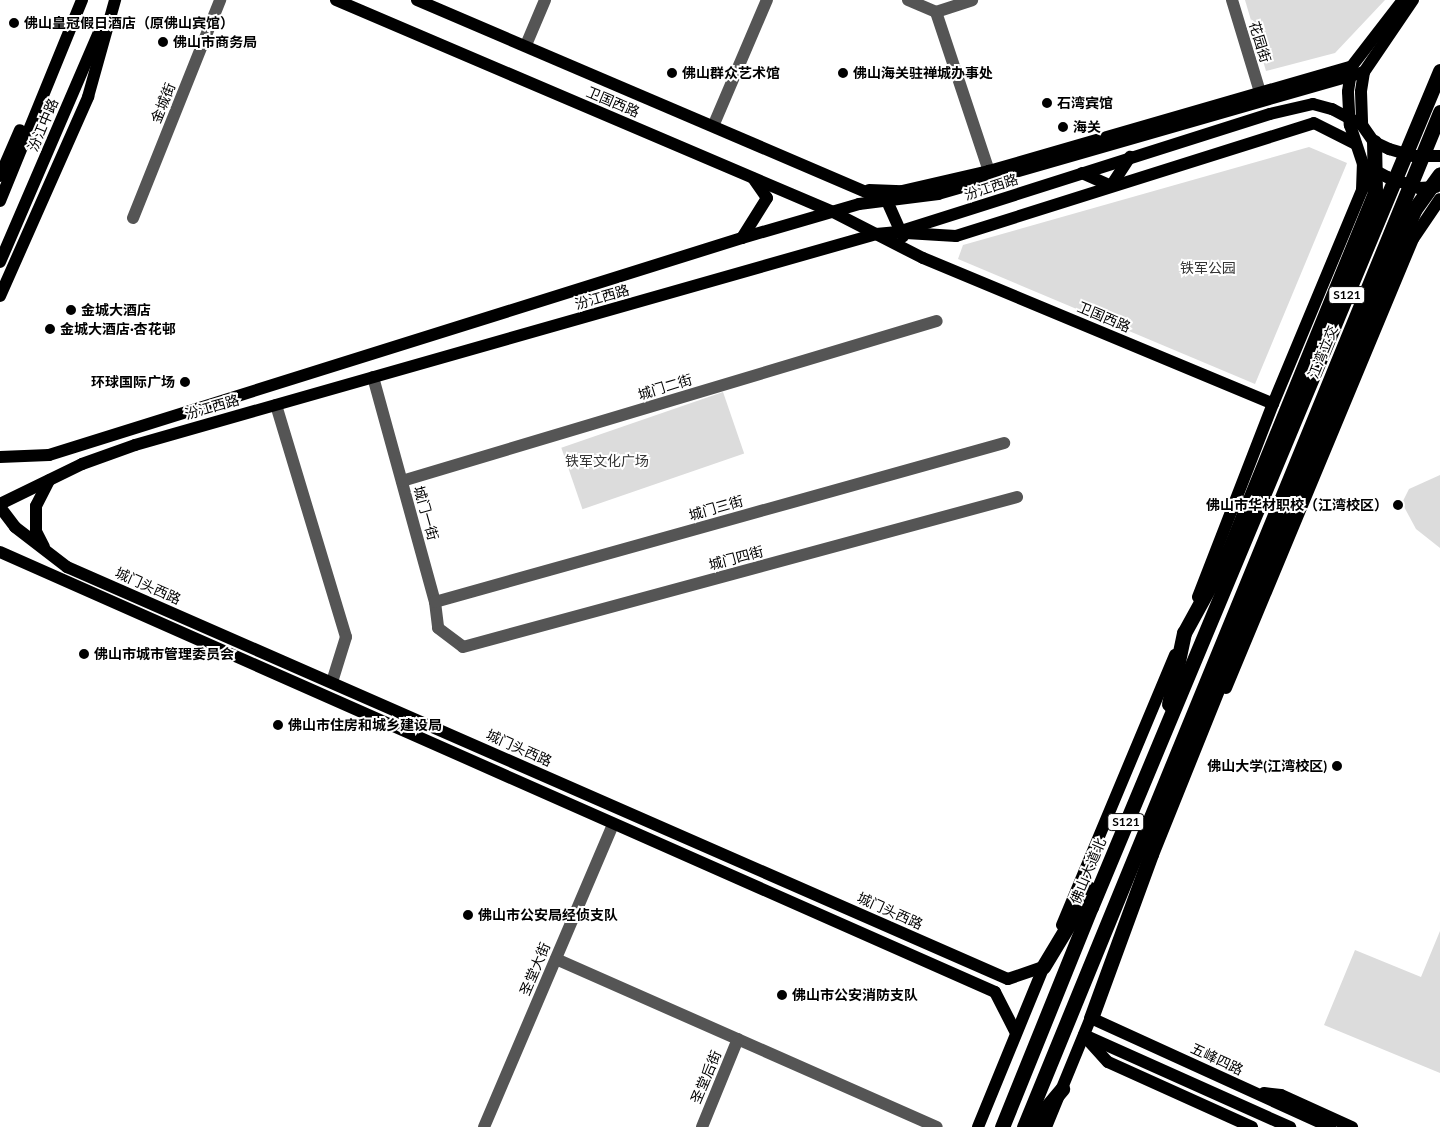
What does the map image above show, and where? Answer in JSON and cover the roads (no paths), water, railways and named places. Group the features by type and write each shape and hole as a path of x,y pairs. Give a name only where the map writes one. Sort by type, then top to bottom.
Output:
{"highway":[{"name":"佛山大道北","path":"1002,1127 1118,842 1255,520 1440,71"},
{"name":"江湾立交","path":"1024,1127 1266,532 1440,112"},
{"path":"1162,738 1184,633 1228,553 1280,420 1375,192 1374,142"},
{"path":"1091,1018 1152,854 1320,433 1414,210 1440,174"},
{"path":"1375,192 1387,185 1400,186 1413,194 1414,210"},
{"path":"1043,967 1118,842"},
{"path":"1030,1127 1062,1089"}],"main road":[{"name":"汾江中路","path":"0,201 82,0"},
{"name":"汾江中路","path":"0,262 114,0"},
{"path":"0,296 88,97 114,0"},
{"name":"卫国西路","path":"336,0 833,212 923,258 1273,404"},
{"name":"卫国西路","path":"418,0 714,124 887,201"},
{"path":"978,1127 1043,967 1184,633 1273,404 1359,197 1364,164 1350,125 1348,92 1352,66 1403,0"},
{"path":"1413,0 1364,72 1361,92 1362,125 1374,142 1414,156 1440,156"},
{"path":"0,176 56,64"},
{"path":"862,190 902,191 989,171 1352,66"},
{"name":"汾江西路","path":"0,456 49,455 742,238 833,212 887,201 938,194 1364,72"},
{"name":"汾江西路","path":"0,505 49,480 135,445 876,234 898,232 1216,129 1313,104 1332,109 1362,125"},
{"path":"898,232 956,236 1314,123 1356,144"},
{"path":"1111,186 1130,157"},
{"path":"1364,164 1386,177 1419,188 1440,187"},
{"path":"981,182 989,171"},
{"path":"1082,173 1111,186"},
{"path":"742,238 761,213 767,198 753,178"},
{"path":"1359,197 1393,195 1409,201 1426,221"},
{"path":"1046,1127 1314,472 1370,347 1413,239 1440,199"},
{"path":"887,201 898,232 923,258"},
{"path":"45,550 36,531 36,506 49,480"},
{"name":"城门头西路","path":"0,505 15,527 67,567 1008,979 1043,967"},
{"path":"0,552 995,992 1016,1033"},
{"name":"五峰四路","path":"1091,1018 1330,1127"},
{"path":"1084,1035 1108,1062 1252,1127"},
{"path":"1084,1035 1290,1127"},
{"path":"1251,1091 1281,1095 1352,1127"}],"street":[{"name":"金城街","path":"133,218 220,0"},
{"path":"526,45 545,0"},
{"path":"714,124 767,0"},
{"path":"908,0 936,12 972,0"},
{"name":"花园街","path":"1232,0 1260,92"},
{"path":"936,12 989,171"},
{"name":"城门二街","path":"402,481 937,321"},
{"name":"城门一街","path":"373,377 435,602 438,628 463,647"},
{"path":"276,405 346,637 332,682"},
{"name":"城门三街","path":"435,602 1004,443"},
{"name":"城门四街","path":"463,647 1017,497"},
{"name":"圣堂大街","path":"484,1127 613,824"},
{"path":"556,959 937,1127"},
{"name":"圣堂后街","path":"702,1127 738,1039"}],"place":[{"name":"佛山皇冠假日酒店（原佛山宾馆）","path":"14,23"},
{"name":"佛山市商务局","path":"163,42"},
{"name":"佛山群众艺术馆","path":"672,73"},
{"name":"佛山海关驻禅城办事处","path":"843,73"},
{"name":"石湾宾馆","path":"1047,103"},
{"name":"海关","path":"1063,127"},
{"name":"金城大酒店","path":"71,310"},
{"name":"金城大酒店·杏花邨","path":"50,329"},
{"name":"环球国际广场","path":"185,382"},
{"name":"佛山市华材职校（江湾校区）","path":"1398,505"},
{"name":"佛山市城市管理委员会","path":"84,654"},
{"name":"佛山市住房和城乡建设局","path":"278,725"},
{"name":"佛山大学(江湾校区)","path":"1337,766"},
{"name":"佛山市公安局经侦支队","path":"468,915"},
{"name":"佛山市公安消防支队","path":"782,995"}],"park label":[{"name":"铁军公园","path":"1208,268"},
{"name":"铁军文化广场","path":"607,461"}]}
